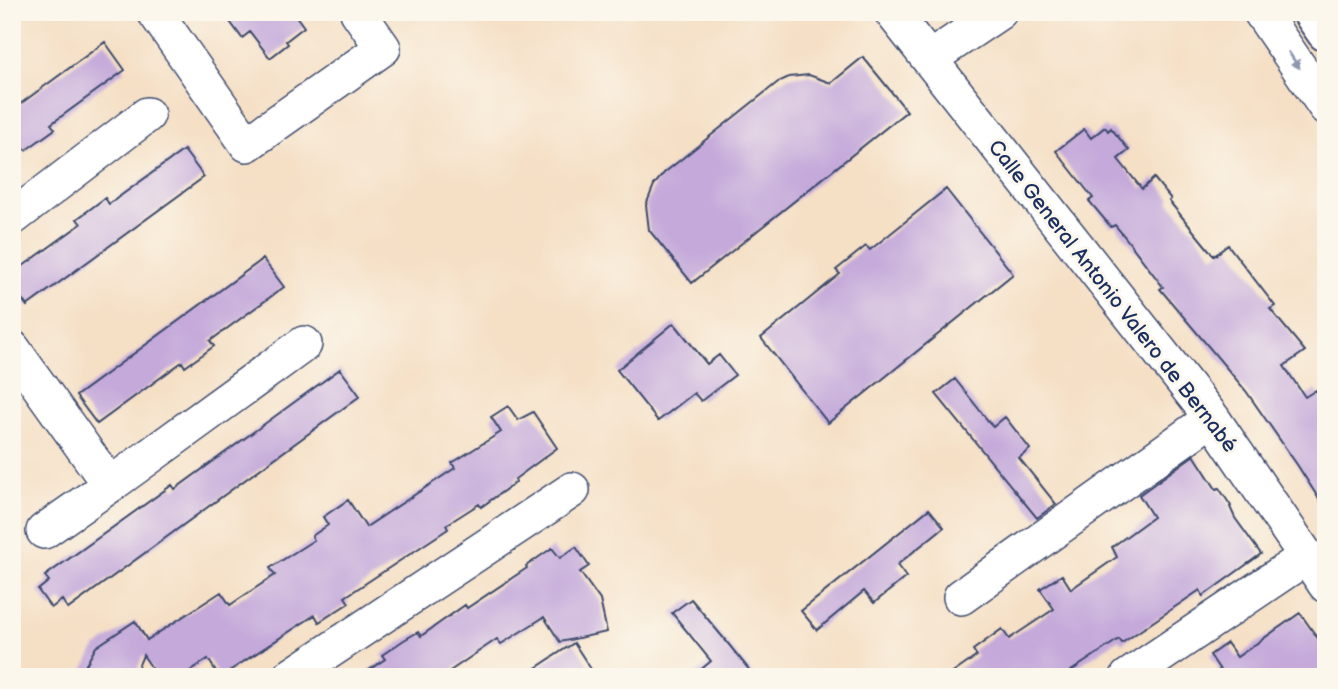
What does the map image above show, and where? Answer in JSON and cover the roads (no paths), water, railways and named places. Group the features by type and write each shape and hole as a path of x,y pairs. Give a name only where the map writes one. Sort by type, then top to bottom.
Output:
{"highway":[{"path":"1312,12 1326,32"}],"street":[{"path":"155,12 247,144 383,48 358,12"},
{"name":"Calle General Antonio Valero de Bernabé","path":"892,12 1212,418 1326,585"},
{"path":"929,59 999,12"},
{"path":"1261,12 1326,107"},
{"path":"12,218 147,115"},
{"path":"44,531 304,344"},
{"path":"12,348 110,485"},
{"path":"961,597 1212,418"},
{"path":"290,677 572,490"},
{"path":"1128,677 1307,557"}]}
